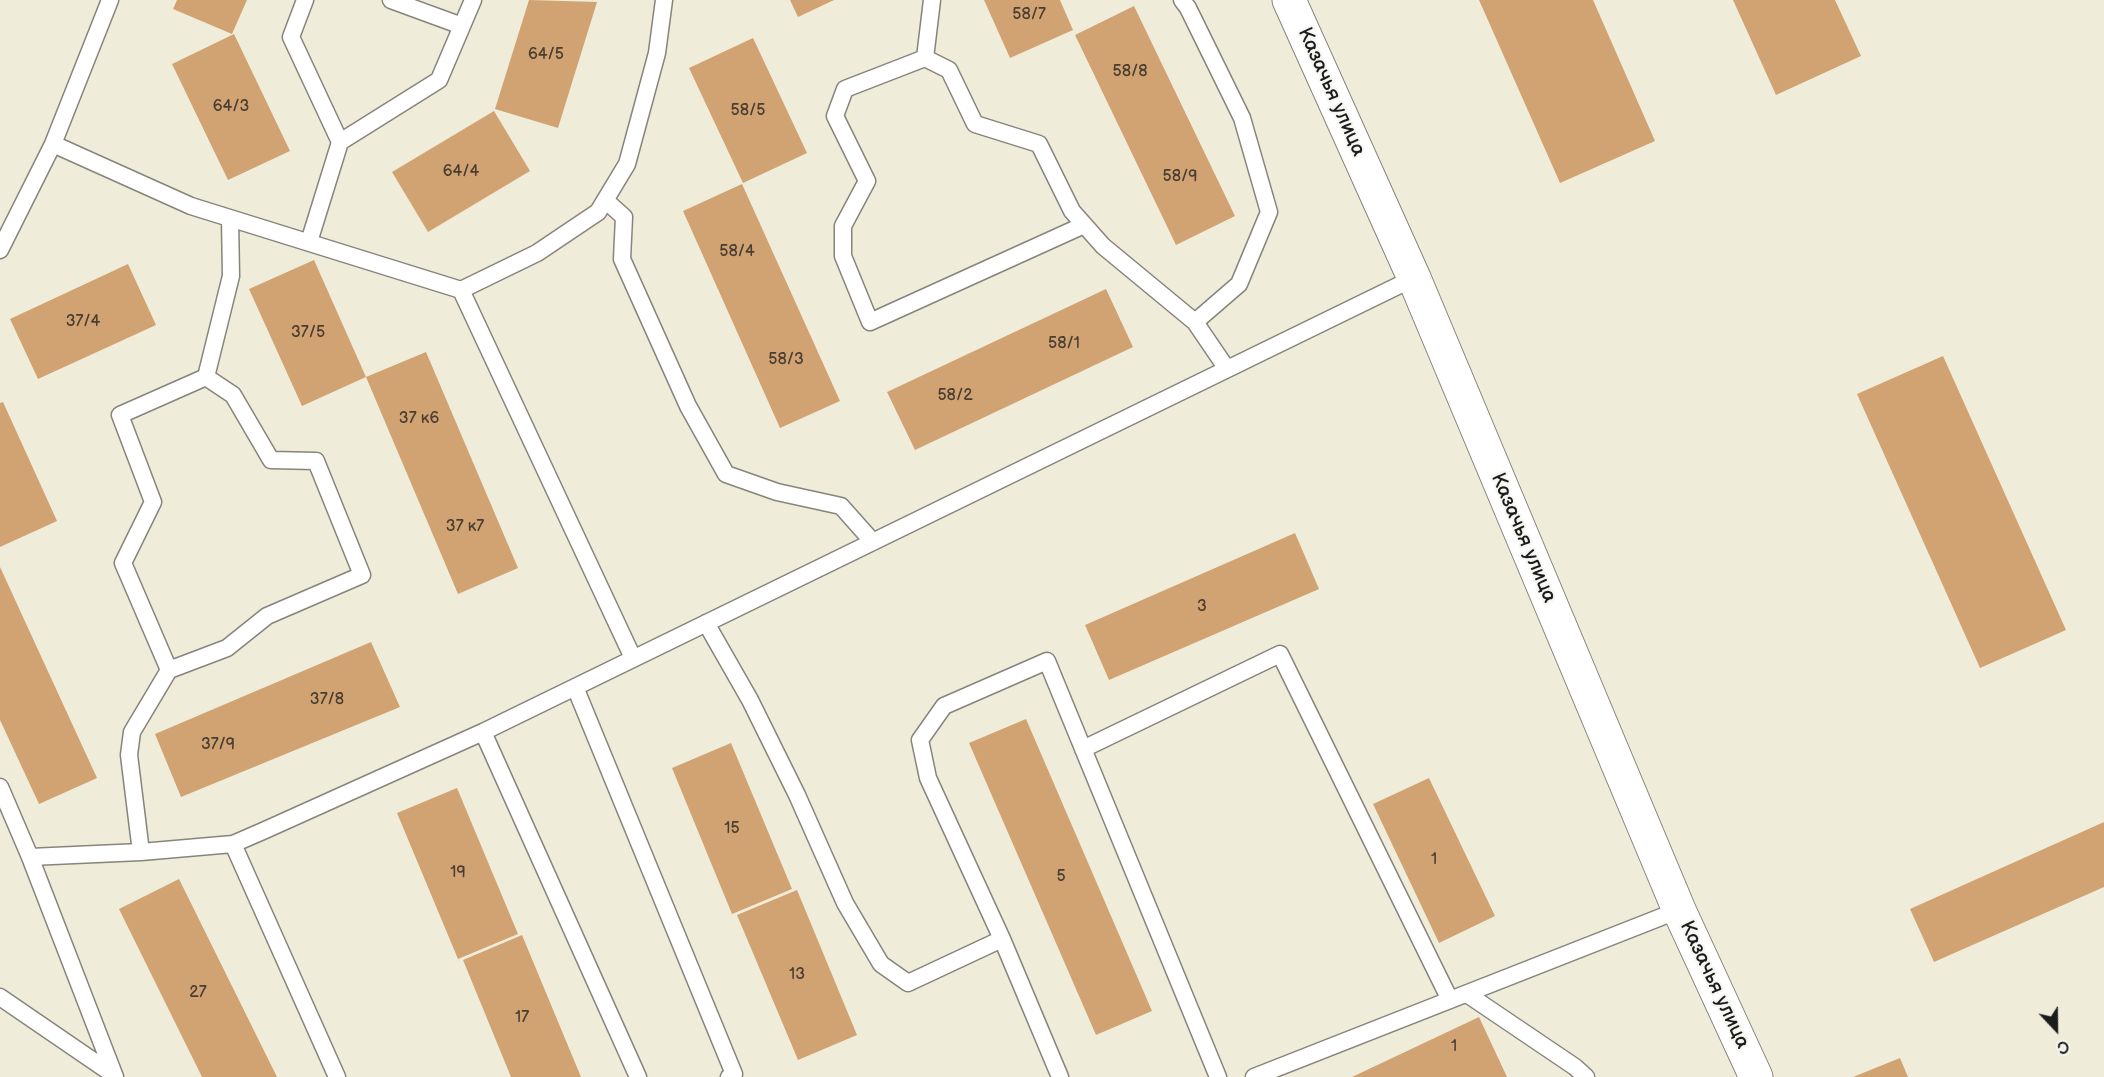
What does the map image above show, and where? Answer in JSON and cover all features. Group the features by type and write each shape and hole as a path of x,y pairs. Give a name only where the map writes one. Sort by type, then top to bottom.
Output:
{"street":[{"name":"Казачья улица","path":"1289,0 1414,278 1679,910 1756,1077"}],"lane":[{"path":"0,250 53,144 110,0"},
{"path":"305,0 291,37 340,142"},
{"path":"391,0 462,26"},
{"path":"309,242 340,142 439,80 473,0"},
{"path":"53,144 192,206 460,290 537,253 598,212 627,164 657,53 664,0"},
{"path":"925,58 932,0"},
{"path":"1182,0 1242,118 1269,213 1239,284 1195,322"},
{"path":"1084,225 870,322 843,256 843,226 867,181 835,116 845,89 925,58 949,70 975,124 1040,144 1072,212 1084,225 1103,246 1195,322 1227,369"},
{"path":"605,200 624,217 622,259 688,406 726,474 777,492 841,506 873,542"},
{"path":"206,377 231,276 230,219"},
{"path":"30,857 141,852 233,844 483,732 1414,278"},
{"path":"460,290 633,658"},
{"path":"141,852 129,755 132,732 169,670 226,648 267,616 362,575 316,462 271,460 233,395 206,377"},
{"path":"169,670 123,563 153,502 120,415 206,377"},
{"path":"706,623 750,700 797,795 845,903 881,964 908,983 1002,939"},
{"path":"1083,748 1281,654 1450,1000"},
{"path":"1060,1077 1002,939 928,778 920,740 944,706 1047,661 1218,1077"},
{"path":"575,687 734,1074 729,1077"},
{"path":"483,732 638,1077"},
{"path":"0,787 30,857 114,1076"},
{"path":"233,844 337,1077"},
{"path":"1254,1077 1679,910"},
{"path":"1467,994 1575,1067 1586,1077"},
{"path":"0,997 114,1076"}],"building":[{"path":"177,0 247,0 232,34 173,9"},
{"path":"529,0 597,2 558,128 495,109"},
{"path":"790,0 834,0 798,17"},
{"path":"984,0 1060,0 1073,30 1010,58"},
{"path":"1479,0 1593,0 1655,141 1560,183"},
{"path":"1733,0 1835,0 1861,56 1776,95"},
{"path":"1134,6 1235,216 1176,245 1075,35"},
{"path":"234,34 290,151 228,180 172,64"},
{"path":"753,38 807,153 743,183 689,68"},
{"path":"494,111 530,171 428,232 392,172"},
{"path":"742,184 840,401 780,428 683,211"},
{"path":"314,260 366,377 302,406 249,289"},
{"path":"128,264 156,325 38,379 10,319"},
{"path":"1106,289 1133,347 915,450 887,392"},
{"path":"426,352 518,568 458,594 366,377"},
{"path":"1943,356 2066,630 1980,668 1857,394"},
{"path":"3,402 57,521 0,547 0,403"},
{"path":"1295,533 1319,589 1109,680 1085,625"},
{"path":"0,567 97,778 39,804 0,720"},
{"path":"371,642 400,707 181,797 155,734"},
{"path":"1026,719 1152,1011 1096,1035 969,743"},
{"path":"731,743 792,889 732,914 672,768"},
{"path":"1429,778 1495,916 1439,943 1373,804"},
{"path":"457,788 518,934 458,959 397,813"},
{"path":"2104,822 2104,887 1934,962 1910,909"},
{"path":"179,879 277,1077 202,1077 119,909"},
{"path":"797,890 857,1035 798,1060 737,915"},
{"path":"522,935 581,1077 511,1077 463,960"},
{"path":"1479,1017 1507,1077 1352,1077"},
{"path":"1900,1058 1908,1077 1853,1077"}]}
